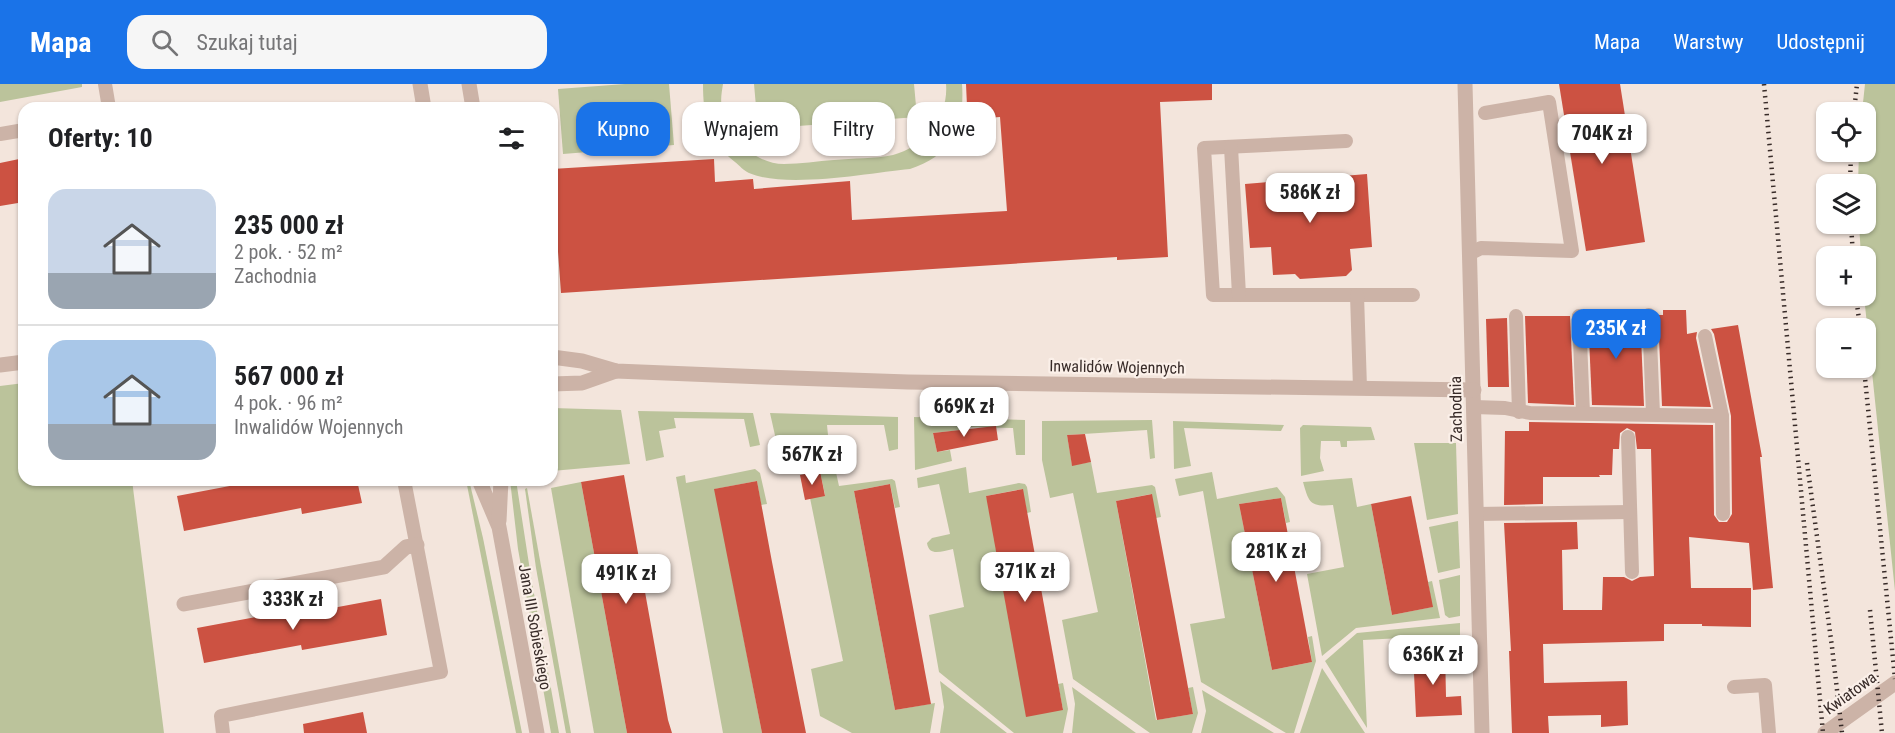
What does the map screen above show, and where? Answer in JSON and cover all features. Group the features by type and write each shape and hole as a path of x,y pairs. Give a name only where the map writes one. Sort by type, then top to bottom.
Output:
{"street":[{"path":"420,84 423,102"},
{"path":"469,84 472,102"},
{"name":"Zachodnia","path":"1465,84 1482,733"},
{"name":"Inwalidów Wojennych","path":"558,358 582,361 616,371 908,382 1474,390"},
{"path":"0,365 18,363"},
{"name":"Inwalidów Wojennych","path":"558,384 582,383 616,371"},
{"name":"Jana III Sobieskiego","path":"482,486 499,527 537,733"},
{"name":"Jana III Sobieskiego","path":"499,527 501,486"},
{"path":"184,603 384,567 406,547 417,545"},
{"name":"Kwiatowa","path":"1825,733 1895,682"}],"lane":[{"path":"105,84 108,102"},
{"path":"1469,254 1481,248 1572,250 1549,102 1485,113"},
{"path":"0,134 18,131"},
{"path":"1346,141 1204,148 1213,295 1413,295"},
{"path":"1231,147 1239,295"},
{"path":"1357,295 1360,388"},
{"path":"1649,315 1653,414"},
{"path":"1516,316 1519,412"},
{"path":"1579,316 1582,413"},
{"path":"1706,336 1722,416 1723,514"},
{"path":"1474,407 1505,408 1519,412 1722,416"},
{"path":"1628,437 1632,572"},
{"path":"223,733 220,716 441,672 405,486"},
{"path":"1476,514 1630,512"},
{"path":"1734,687 1765,685 1769,733"}],"green space":[{"path":"0,84 82,84 82,87 0,102"},
{"path":"625,84 669,84 674,145 670,145 670,102 576,102 576,153 563,154 558,89"},
{"path":"703,84 723,84 721,102 704,102"},
{"path":"754,84 914,84 916,102 907,102 907,118 895,119 895,102 812,102 812,125 800,126 800,102 756,102"},
{"path":"946,84 962,84 962,102 944,102"},
{"path":"1865,84 1895,84 1895,591 1873,378 1876,378 1876,318 1866,318 1865,306 1876,306 1876,246 1860,246 1860,234 1876,234 1876,174 1858,174 1859,162 1876,162 1876,102 1863,102"},
{"path":"907,149 907,156 936,156 910,169 805,180 765,178 747,172 728,156 757,156 773,163 796,164 895,156"},
{"path":"18,384 18,486 133,486 164,733 0,733 0,386"},
{"path":"558,408 621,410 630,464 558,470"},
{"path":"638,411 753,413 760,445 750,447 744,419 674,418 676,428 659,431 664,457 646,461"},
{"path":"770,413 898,417 898,449 889,451 884,425 827,425 828,435 799,441 805,467 783,471"},
{"path":"914,417 1025,420 1025,455 1016,455 1013,428 961,427 961,430 933,433 937,452 950,450 952,461 915,470"},
{"path":"1152,420 1155,458 1150,459 1147,430 1067,435 1072,465 1091,462 1097,493 1152,485 1155,487 1161,517 1156,518 1151,494 1116,501 1156,720 1193,714 1188,688 1193,687 1198,713 1192,733 1150,733 1073,679 1062,620 1098,612 1073,493 1050,498 1042,460 1042,421"},
{"path":"1173,421 1284,425 1281,431 1184,428 1191,466 1174,469"},
{"path":"1303,425 1371,427 1375,440 1347,441 1347,447 1341,447 1340,441 1321,441 1320,458 1324,471 1301,476 1300,428"},
{"path":"1414,443 1456,443 1458,514 1427,520"},
{"path":"966,467 969,493 1019,483 1027,487 1031,512 1027,513 1022,489 986,496 1063,710 1058,684 1063,683 1068,709 1063,733 1014,733 939,672 929,615 964,607 953,549 933,552 927,543 932,538 950,534 939,484 918,488 917,478"},
{"path":"835,468 839,486 892,479 895,481 900,507 895,508 890,484 854,491 895,710 935,703 930,733 852,733 820,716 811,669 843,661 810,498 825,495 820,471"},
{"path":"755,469 760,473 767,504 761,505 757,481 715,489 762,733 723,733 676,477 685,475 686,483"},
{"path":"1212,472 1217,499 1277,487 1285,497 1290,522 1286,523 1281,498 1239,504 1272,670 1312,662 1308,637 1312,636 1316,661 1294,733 1286,733 1201,682 1190,624 1225,618 1203,491 1179,496 1175,479"},
{"path":"1352,478 1357,507 1371,504 1392,615 1432,607 1428,582 1432,581 1440,618 1356,628 1322,656 1307,574 1344,567 1333,505 1319,505 1312,502 1303,482"},
{"path":"581,482 627,733 594,733 551,488"},
{"path":"467,486 470,486 483,538 522,733 516,733"},
{"path":"511,486 517,486 559,733 551,733 518,549"},
{"path":"527,488 571,733 566,733 536,568 525,489"},
{"path":"1458,521 1460,568 1438,573 1429,527"},
{"path":"1460,575 1460,616 1449,618 1445,615 1439,580"},
{"path":"1460,623 1460,635 1363,640 1367,728 1325,661 1357,633"},
{"path":"1322,668 1365,733 1300,733"},
{"path":"940,681 1007,733 940,733 944,707"},
{"path":"1072,687 1136,733 1072,733 1075,704"},
{"path":"1202,690 1274,733 1201,733 1206,711"}],"building":[{"path":"966,84 1212,84 1212,100 1160,102 1168,257 1117,260 1117,257 561,293 558,252 558,169 714,159 715,182 753,179 754,189 850,181 852,220 1007,211 1000,117 996,117 996,102 967,102"},
{"path":"1559,84 1620,84 1645,242 1586,251"},
{"path":"18,159 18,203 0,206 0,163"},
{"path":"1367,174 1372,247 1350,249 1352,270 1346,276 1300,279 1295,274 1273,275 1271,247 1250,248 1245,184"},
{"path":"1663,310 1686,310 1687,334 1697,332 1696,338 1711,407 1662,406 1658,315 1663,315"},
{"path":"1640,314 1644,406 1592,405 1588,315"},
{"path":"1525,316 1570,316 1574,405 1528,403"},
{"path":"1507,318 1509,387 1488,387 1486,319"},
{"path":"1738,325 1762,457 1760,457 1773,588 1753,590 1749,543 1689,537 1691,588 1751,588 1751,627 1664,624 1664,641 1543,644 1544,683 1627,681 1628,725 1601,727 1601,715 1548,716 1549,733 1512,733 1509,651 1511,651 1504,523 1577,522 1578,549 1562,550 1563,610 1602,610 1603,577 1624,577 1632,581 1640,577 1654,576 1651,449 1637,449 1635,432 1627,428 1620,433 1619,449 1613,449 1612,475 1543,477 1543,504 1504,505 1505,431 1529,431 1529,422 1713,425 1714,515 1719,522 1727,522 1732,514 1731,416 1714,334 1711,329"},
{"path":"996,426 998,440 937,452 933,433"},
{"path":"1085,434 1091,462 1072,466 1067,435"},
{"path":"820,471 825,496 805,500 800,475"},
{"path":"624,475 672,733 627,733 581,482"},
{"path":"757,481 806,733 762,733 714,489"},
{"path":"890,484 931,704 895,710 854,491"},
{"path":"230,486 358,486 362,503 302,514 301,508 184,531 177,496"},
{"path":"1023,489 1063,710 1026,717 986,496"},
{"path":"1152,494 1193,714 1157,720 1116,501"},
{"path":"1411,496 1433,607 1392,615 1371,504"},
{"path":"1281,498 1312,662 1272,670 1239,504"},
{"path":"381,599 387,635 302,650 301,645 204,663 197,628 294,610 295,615"},
{"path":"1445,650 1446,697 1461,696 1462,715 1416,717 1413,651"},
{"path":"363,712 367,733 304,733 303,724"}],"railway":[{"path":"1764,84 1823,733"},
{"path":"1855,102 1857,84"},
{"path":"1850,174 1851,162"},
{"path":"1852,234 1852,246"},
{"path":"1857,306 1859,318"},
{"path":"1865,378 1895,679"},
{"path":"1807,463 1842,733"},
{"path":"1870,610 1882,733"}]}
